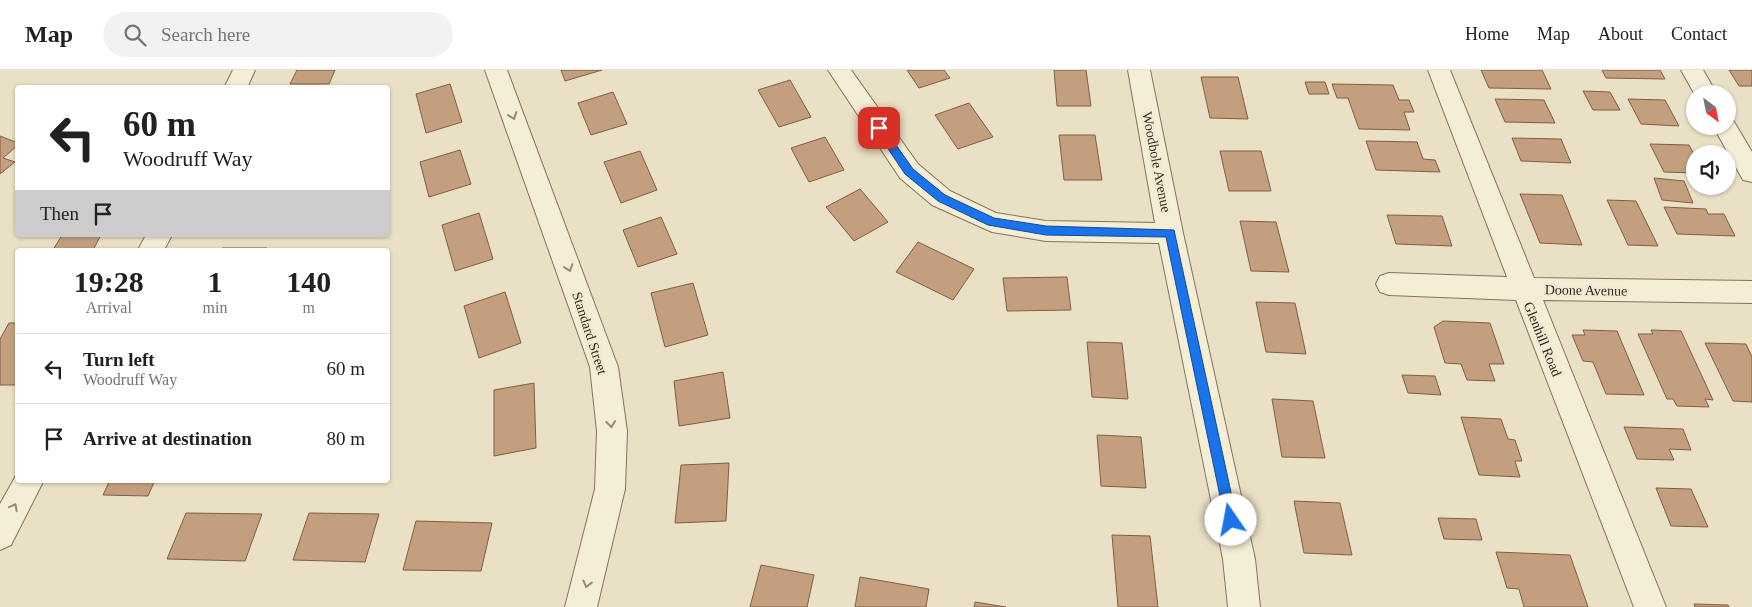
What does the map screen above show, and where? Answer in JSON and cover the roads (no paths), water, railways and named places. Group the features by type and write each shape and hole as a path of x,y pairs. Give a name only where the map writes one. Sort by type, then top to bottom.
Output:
{"street":[{"path":"236,85 244,70"},
{"name":"Standard Street","path":"496,70 604,368 612,431 610,489 581,607"},
{"path":"838,70 909,172 942,198 992,222 1046,230 1170,233"},
{"name":"Woodbole Avenue","path":"1139,70 1170,233 1239,559 1244,607"},
{"name":"Glenhill Road","path":"1439,70 1523,289 1650,607"},
{"path":"1692,70 1701,85"},
{"path":"1730,135 1752,173"},
{"name":"Doone Avenue","path":"1389,284 1523,289 1752,292"},
{"path":"0,535 27,483"}]}
